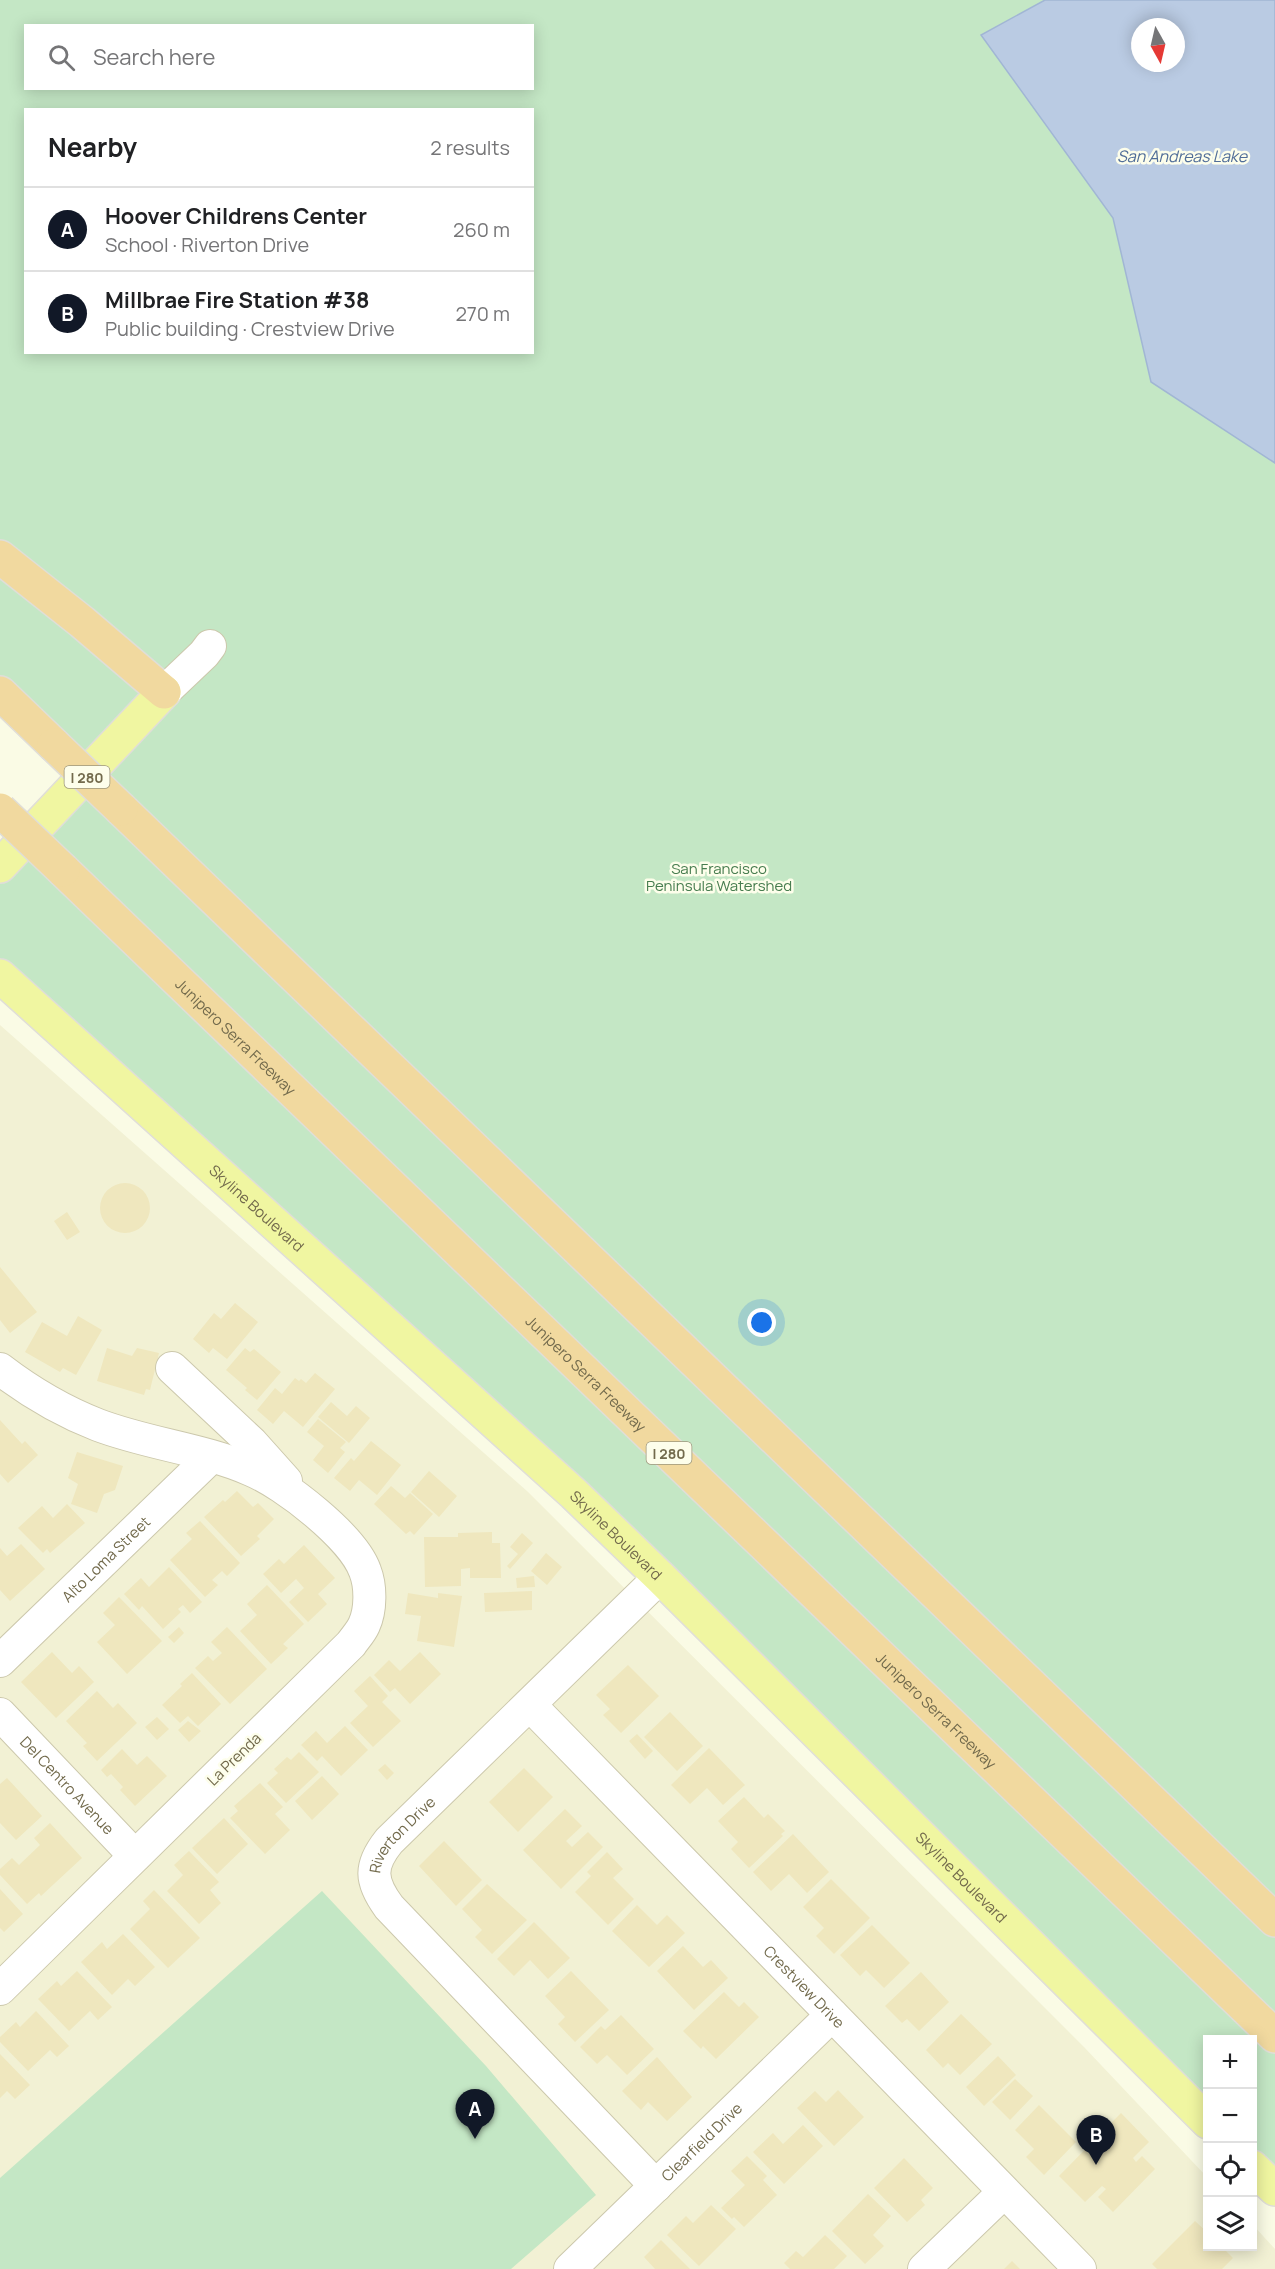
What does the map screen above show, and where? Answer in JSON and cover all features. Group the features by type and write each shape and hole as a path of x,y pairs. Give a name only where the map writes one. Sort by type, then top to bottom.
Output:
{"highway":[{"path":"0,557 69,611 164,692"},
{"name":"I 280","path":"0,693 1275,1920"},
{"name":"Junipero Serra Freeway","path":"0,810 1275,2036"}],"main road":[{"path":"0,866 164,692"},
{"name":"Skyline Boulevard","path":"0,976 489,1416 660,1577 1203,2117"},
{"path":"1257,2172 1275,2189"}],"street":[{"path":"164,692 210,646"},
{"name":"La Prenda","path":"0,1989 351,1644 365,1624 369,1597 365,1571 351,1548 308,1506 252,1443 172,1368"},
{"name":"La Prenda","path":"0,1369 60,1409 100,1426 249,1469 274,1481 308,1506"},
{"name":"Alto Loma Street","path":"0,1661 211,1457"},
{"name":"Riverton Drive","path":"656,2186 389,1907 379,1892 373,1874 378,1855 389,1841 660,1577"},
{"name":"Crestview Drive","path":"530,1705 1080,2269"},
{"name":"Del Centro Avenue","path":"0,1714 135,1856"},
{"name":"Clearfield Drive","path":"570,2269 832,2015"},
{"path":"924,2269 1004,2192"}],"shaded area":[{"path":"0,1025 527,1491 1084,2047 1203,2173 1203,2251 1257,2251 1257,2229 1275,2249 1275,2269 0,2269"}],"green space":[{"name":"San Francisco Peninsula Watershed","path":"0,0 1275,0 1275,2185 1257,2167 1257,2035 1203,2035 1203,2116 879,1794 0,981 0,864 85,775 0,693"},
{"path":"322,1891 486,2066 596,2195 511,2269 0,2269 0,2178"}],"water":[{"name":"San Andreas Lake","path":"1045,0 1275,0 1275,463 1151,382 1113,218 981,35"}],"building":[{"path":"130,1183 143,1190 149,1198 149,1218 143,1226 135,1232 120,1233 107,1226 101,1218 100,1203 107,1190 115,1184"},
{"path":"67,1212 80,1232 67,1240 54,1221"},
{"path":"0,1267 37,1312 10,1333 0,1320"},
{"path":"235,1303 258,1322 227,1359 213,1348 209,1353 193,1339 214,1313 221,1319"},
{"path":"78,1316 102,1330 76,1375 63,1368 60,1372 25,1352 42,1322 67,1336"},
{"path":"107,1348 132,1356 137,1348 159,1353 150,1390 146,1389 144,1395 97,1381"},
{"path":"245,1348 250,1352 254,1349 281,1372 257,1400 226,1370"},
{"path":"315,1373 335,1389 303,1427 284,1411 273,1424 257,1410 275,1388 282,1394 295,1378 306,1383"},
{"path":"331,1402 347,1416 356,1406 370,1418 349,1443 318,1417"},
{"path":"318,1419 346,1442 340,1448 345,1452 328,1473 313,1460 324,1446 307,1432"},
{"path":"0,1420 22,1444 25,1441 38,1455 8,1483 0,1474"},
{"path":"371,1441 401,1465 377,1495 359,1480 350,1491 334,1478 351,1458 354,1461"},
{"path":"77,1452 123,1466 115,1490 104,1494 97,1513 71,1504 78,1484 68,1478"},
{"path":"429,1471 457,1496 439,1517 411,1492"},
{"path":"391,1486 405,1498 410,1493 433,1514 414,1535 410,1531 406,1534 374,1504"},
{"path":"237,1491 253,1507 258,1503 274,1519 257,1536 260,1539 241,1556 204,1517"},
{"path":"67,1504 85,1523 50,1553 47,1549 43,1553 18,1528 42,1506 53,1518"},
{"path":"200,1521 240,1563 227,1576 222,1571 212,1580 218,1585 205,1597 170,1560 192,1539 186,1533"},
{"path":"492,1532 492,1543 500,1543 501,1578 470,1578 470,1568 461,1569 461,1586 425,1587 424,1537 458,1537 458,1533"},
{"path":"522,1533 533,1543 510,1569 507,1566 518,1554 510,1547"},
{"path":"21,1544 45,1569 10,1601 0,1590 0,1548 7,1556"},
{"path":"304,1545 335,1578 318,1594 327,1604 308,1622 289,1602 304,1588 296,1579 281,1593 263,1574 279,1559 284,1564"},
{"path":"546,1553 562,1567 547,1585 531,1571"},
{"path":"169,1567 202,1602 190,1613 183,1605 178,1609 181,1612 163,1629 142,1606 139,1610 124,1594 141,1578 149,1587"},
{"path":"534,1576 535,1587 517,1588 516,1578"},
{"path":"267,1585 304,1624 283,1644 288,1648 271,1664 240,1631 257,1615 247,1604"},
{"path":"532,1591 532,1610 485,1612 484,1593"},
{"path":"408,1593 438,1598 438,1593 462,1596 454,1647 417,1641 421,1616 405,1614"},
{"path":"119,1597 162,1641 127,1674 97,1642 115,1625 103,1613"},
{"path":"179,1627 184,1633 174,1643 168,1637"},
{"path":"227,1627 267,1669 230,1704 195,1668 208,1656 213,1661 222,1653 211,1642"},
{"path":"52,1652 72,1673 79,1666 94,1682 56,1718 21,1682"},
{"path":"420,1652 441,1674 410,1704 395,1688 390,1692 374,1675 389,1660 400,1671"},
{"path":"628,1665 659,1696 621,1733 603,1715 610,1709 596,1695"},
{"path":"192,1673 221,1704 198,1726 188,1716 180,1723 162,1705"},
{"path":"370,1676 388,1696 382,1702 401,1721 373,1747 350,1723 368,1706 354,1691"},
{"path":"97,1691 113,1708 118,1703 137,1723 97,1761 83,1746 87,1743 66,1721"},
{"path":"670,1712 703,1746 677,1771 644,1737"},
{"path":"157,1717 169,1729 157,1740 145,1727"},
{"path":"188,1721 201,1731 189,1742 178,1730"},
{"path":"345,1726 368,1750 341,1776 322,1756 317,1761 301,1745 316,1731 327,1743"},
{"path":"637,1734 653,1751 645,1759 629,1741"},
{"path":"709,1748 745,1785 723,1805 707,1788 690,1804 671,1785"},
{"path":"122,1749 137,1765 147,1756 167,1776 135,1806 120,1790 123,1787 111,1774 107,1777 101,1770"},
{"path":"299,1752 319,1772 286,1803 267,1783 278,1773 274,1769 287,1757 291,1760"},
{"path":"385,1764 394,1773 387,1780 378,1770"},
{"path":"524,1768 553,1797 518,1832 489,1802"},
{"path":"322,1776 339,1794 312,1820 295,1801"},
{"path":"7,1778 42,1816 16,1840 0,1823 0,1784"},
{"path":"260,1783 283,1807 275,1814 290,1830 265,1854 230,1818 238,1811 234,1806"},
{"path":"744,1797 764,1818 768,1814 785,1831 781,1834 783,1836 749,1868 731,1849 738,1842 718,1821"},
{"path":"565,1809 582,1826 566,1841 572,1847 588,1832 603,1847 561,1889 523,1850"},
{"path":"224,1818 248,1844 217,1874 192,1848"},
{"path":"50,1823 82,1858 41,1896 39,1893 27,1904 0,1875 0,1869 12,1858 19,1865 40,1845 34,1838"},
{"path":"793,1834 829,1872 807,1893 789,1874 771,1891 753,1872"},
{"path":"444,1841 482,1880 456,1906 419,1866"},
{"path":"189,1851 219,1882 210,1890 221,1903 199,1924 167,1891 183,1875 174,1865"},
{"path":"607,1852 623,1869 613,1878 634,1899 608,1925 575,1892 591,1876 587,1872"},
{"path":"831,1879 870,1918 834,1954 816,1936 824,1928 803,1907"},
{"path":"487,1884 527,1920 492,1954 475,1937 482,1930 462,1909"},
{"path":"0,1889 23,1914 4,1932 0,1928"},
{"path":"154,1890 200,1938 168,1968 130,1929 150,1909 143,1901"},
{"path":"637,1905 657,1925 667,1915 685,1933 649,1967 612,1931"},
{"path":"534,1922 570,1958 548,1979 530,1960 514,1976 497,1959"},
{"path":"872,1925 910,1963 884,1988 866,1970 860,1976 840,1955"},
{"path":"123,1934 155,1967 135,1986 128,1979 112,1995 81,1962 102,1942 107,1949"},
{"path":"683,1946 703,1967 711,1960 728,1978 694,2010 657,1971"},
{"path":"77,1971 112,2007 98,2020 90,2011 69,2031 38,1999 57,1981 61,1986"},
{"path":"571,1971 609,2010 575,2042 558,2024 565,2017 545,1996"},
{"path":"921,1972 949,2002 919,2031 907,2019 902,2023 885,2006"},
{"path":"724,1992 739,2007 744,2002 759,2017 716,2059 703,2046 701,2049 683,2031"},
{"path":"36,2011 69,2046 57,2057 50,2050 28,2071 0,2042 0,2037 16,2022 20,2027"},
{"path":"961,2014 992,2044 960,2075 948,2063 943,2068 926,2050"},
{"path":"621,2015 654,2049 627,2075 607,2055 597,2064 580,2047 601,2026 605,2030"},
{"path":"0,2054 30,2085 15,2099 7,2091 0,2098"},
{"path":"998,2056 1016,2075 984,2106 966,2087"},
{"path":"657,2057 692,2097 667,2121 648,2102 641,2110 622,2091"},
{"path":"1015,2079 1033,2096 1010,2120 992,2102"},
{"path":"838,2090 864,2117 834,2146 797,2108 815,2091 826,2102"},
{"path":"1039,2105 1076,2142 1044,2175 1026,2157 1034,2149 1015,2130"},
{"path":"1121,2113 1149,2142 1133,2158 1136,2162 1142,2156 1155,2169 1113,2212 1098,2197 1106,2189 1102,2186 1085,2202 1059,2176"},
{"path":"803,2125 823,2146 784,2184 753,2152 773,2133 783,2144"},
{"path":"747,2156 767,2176 763,2180 777,2195 744,2227 721,2208 745,2185 731,2171"},
{"path":"904,2158 933,2188 921,2200 925,2205 907,2222 874,2188"},
{"path":"868,2194 891,2216 873,2235 884,2246 865,2264 832,2231"},
{"path":"711,2205 736,2229 699,2266 667,2235 686,2216 693,2223"},
{"path":"1195,2221 1203,2228 1203,2251 1226,2251 1233,2258 1222,2269 1157,2269 1152,2264"},
{"path":"825,2235 847,2256 834,2269 790,2269 784,2263 796,2251 803,2257"},
{"path":"661,2240 690,2269 655,2269 644,2257"},
{"path":"1012,2261 1020,2269 1004,2269"}],"place":[{"name":"Hoover Childrens Center","path":"475,2139"},
{"name":"Millbrae Fire Station #38","path":"1096,2165"}]}
